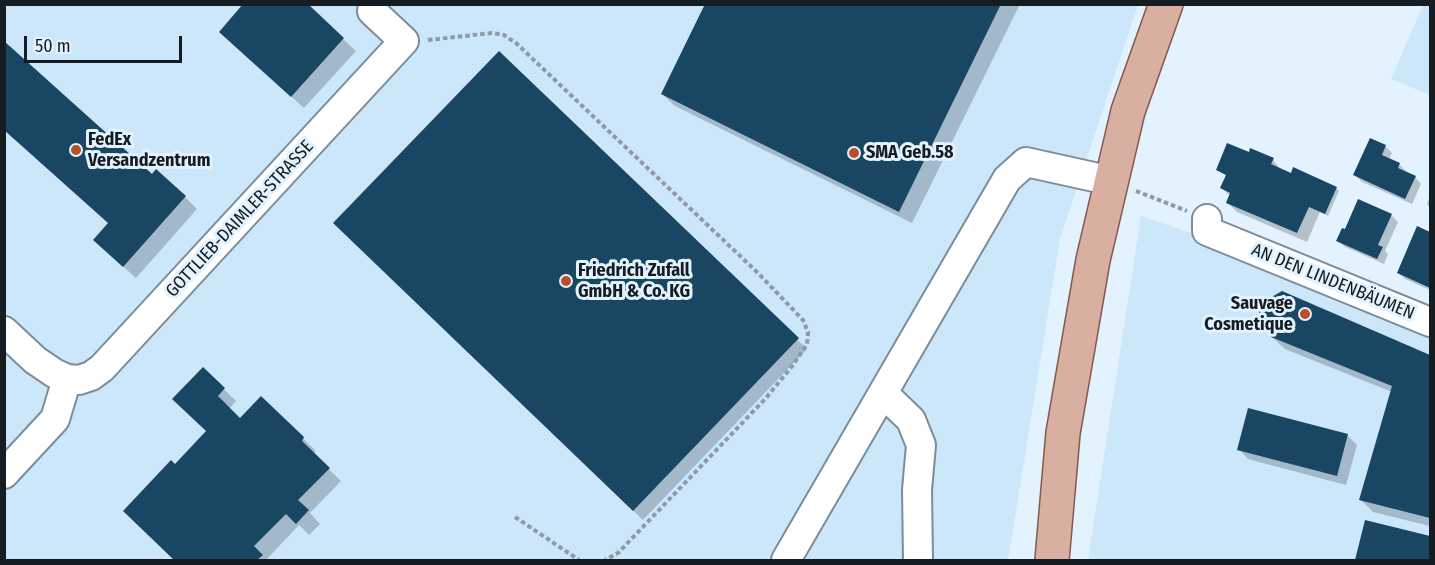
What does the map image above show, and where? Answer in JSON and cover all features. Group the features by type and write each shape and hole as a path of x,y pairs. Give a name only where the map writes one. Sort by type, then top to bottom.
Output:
{"main road":[{"path":"1052,561 1063,433 1093,260 1128,111 1166,4"}],"street":[{"path":"372,11 404,41"},
{"name":"GOTTLIEB-DAIMLER-STRASSE","path":"67,379 79,380 91,376 102,368 404,41"},
{"path":"786,561 1007,179 1026,162 1112,181"},
{"name":"AN DEN LINDENBÄUMEN","path":"1207,219 1207,231 1431,322"},
{"path":"4,331 35,360 54,374 67,379 55,419 4,474"},
{"path":"884,394 911,420 921,445 917,490 918,561"}],"path":[{"path":"404,41 448,39 492,33 504,35 516,43 758,273 803,320 808,332 807,344 766,398 618,553 605,561"},
{"path":"1112,181 1207,219"},
{"path":"515,517 579,561"}],"shaded area":[{"path":"4,5 1138,5 1060,239 1008,560 5,560"},
{"path":"1423,5 1430,5 1430,95 1391,79"},
{"path":"1141,216 1314,275 1430,322 1430,560 1088,560"}],"building":[{"path":"243,4 308,4 344,38 291,97 219,32"},
{"name":"SMA Geb.58","path":"705,4 1001,4 899,212 661,94"},
{"name":"FedEx Versandzentrum","path":"4,41 152,174 156,169 186,196 123,267 93,240 108,223 4,130"},
{"name":"Friedrich Zufall GmbH & Co. KG","path":"499,51 799,338 633,511 333,223"},
{"path":"1370,138 1386,145 1382,155 1400,163 1398,168 1416,176 1405,199 1353,175"},
{"path":"1227,143 1249,152 1250,148 1274,158 1271,164 1291,173 1293,167 1337,187 1325,214 1309,207 1297,233 1226,203 1230,193 1220,188 1226,175 1216,170"},
{"path":"1358,199 1392,214 1378,245 1383,247 1377,259 1336,241 1342,228 1345,229"},
{"path":"1417,226 1430,232 1430,288 1397,273"},
{"path":"1282,291 1430,355 1430,518 1359,500 1392,386 1271,337 1256,306"},
{"path":"203,367 225,388 218,396 240,418 261,396 304,437 302,441 330,468 298,500 309,510 296,524 286,514 254,546 263,555 257,560 174,560 123,511 171,460 175,464 206,431 172,399"},
{"path":"1248,408 1348,434 1337,476 1237,450"},
{"path":"1365,520 1430,536 1430,560 1355,560"}],"place":[{"name":"FedEx Versandzentrum","path":"76,150"},
{"name":"SMA Geb.58","path":"854,153"},
{"name":"Friedrich Zufall GmbH & Co. KG","path":"566,281"},
{"name":"Sauvage Cosmetique","path":"1305,314"}]}
